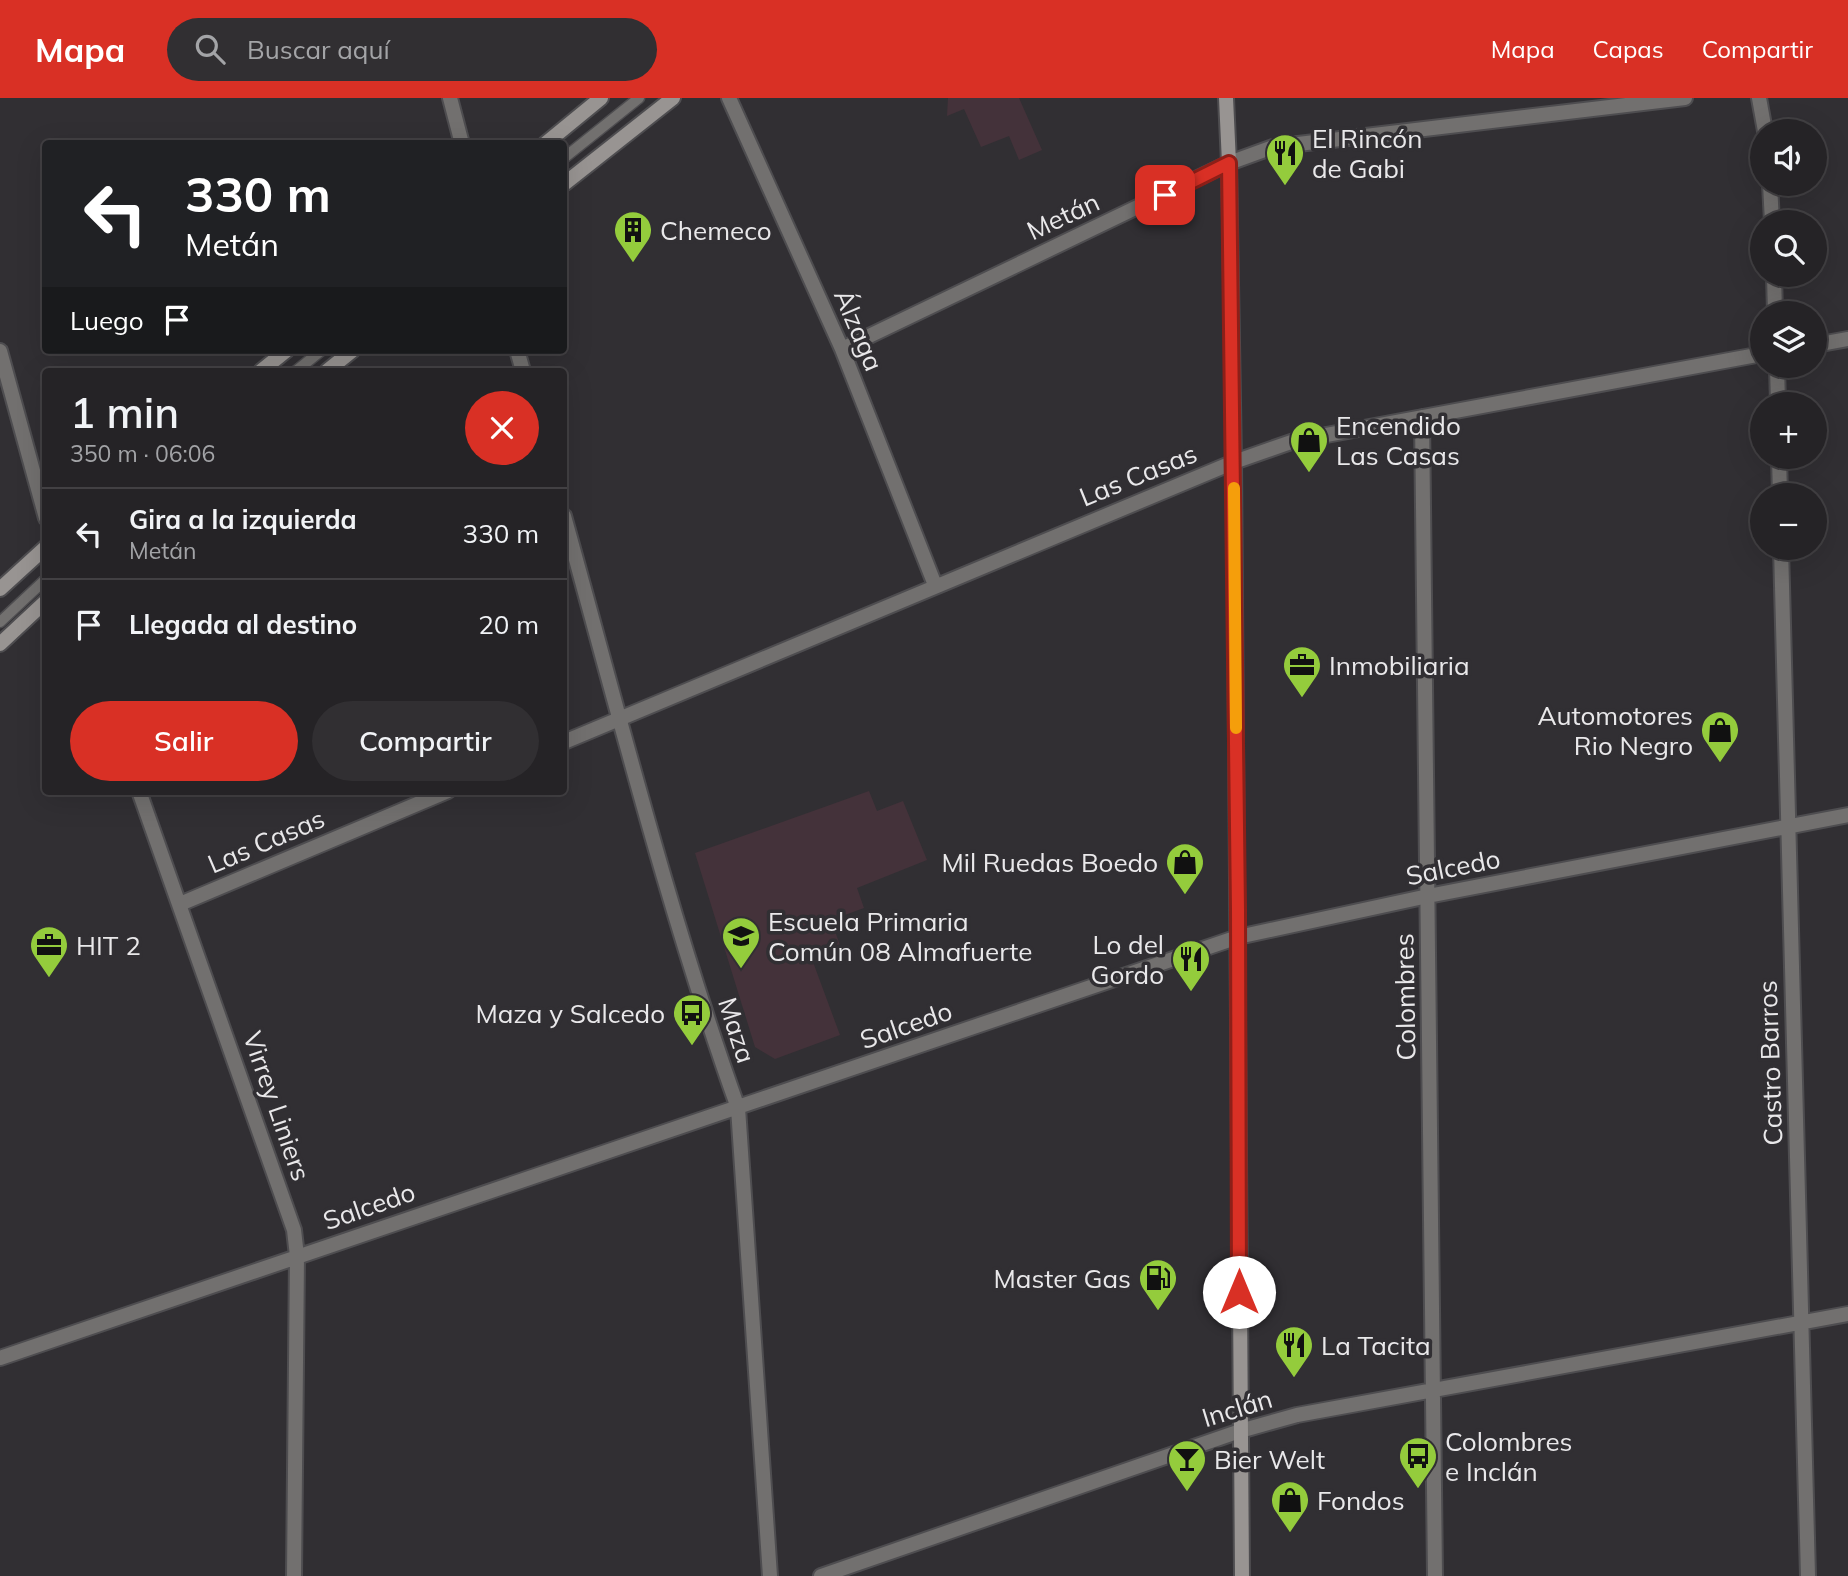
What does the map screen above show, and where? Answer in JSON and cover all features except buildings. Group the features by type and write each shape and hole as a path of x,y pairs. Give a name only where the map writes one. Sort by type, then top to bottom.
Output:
{"main road":[{"path":"550,140 601,98"},
{"path":"567,182 673,98"},
{"path":"1226,98 1234,462 1242,1576"},
{"path":"265,368 282,354"},
{"path":"331,368 348,354"},
{"path":"0,589 42,551"},
{"path":"0,644 42,605"}],"street":[{"path":"450,98 460,140"},
{"name":"Álzaga","path":"729,98 842,349 935,585"},
{"name":"Metán","path":"842,349 1229,163 1273,147 1685,98"},
{"path":"1759,98 1763,119"},
{"path":"1827,343 1848,339"},
{"path":"0,351 42,503"},
{"name":"Las Casas","path":"567,741 935,585 1234,462 1294,441 1750,356"},
{"name":"Colombres","path":"1422,417 1435,1576"},
{"name":"Maza","path":"567,527 713,1040 738,1108 769,1576"},
{"name":"Castro Barros","path":"1781,560 1808,1576"},
{"name":"Virrey Liniers","path":"140,795 294,1230 297,1256 294,1576"},
{"name":"Las Casas","path":"180,904 439,795"},
{"name":"Salcedo","path":"0,1358 1238,937 1428,896 1848,815"},
{"name":"Inclán","path":"821,1576 1240,1431 1297,1415 1848,1314"}],"lane":[{"path":"567,156 639,98"},
{"path":"300,368 317,354"},
{"path":"0,622 42,583"}],"shaded area":[{"path":"948,98 1019,98 1042,150 1019,160 1009,136 981,147 964,109 947,116"},
{"path":"869,791 877,811 903,801 927,860 857,888 864,908 831,920 842,951 813,962 840,1035 775,1059 755,1047 695,853"}],"slow traffic":[{"path":"1234,488 1236,728"}],"place":[{"name":"El Rincón de Gabi","path":"1285,187"},
{"name":"Chemeco","path":"633,264"},
{"name":"Encendido Las Casas","path":"1309,474"},
{"name":"Inmobiliaria","path":"1302,699"},
{"name":"Automotores Rio Negro","path":"1720,764"},
{"name":"Mil Ruedas Boedo","path":"1185,896"},
{"name":"Escuela Primaria Común 08 Almafuerte","path":"741,970"},
{"name":"HIT 2","path":"49,979"},
{"name":"Lo del Gordo","path":"1191,993"},
{"name":"Maza y Salcedo","path":"692,1047"},
{"name":"Master Gas","path":"1158,1312"},
{"name":"La Tacita","path":"1294,1379"},
{"name":"Colombres e Inclán","path":"1418,1490"},
{"name":"Bier Welt","path":"1187,1493"},
{"name":"Fondos","path":"1290,1534"}],"route":[{"path":"1165,195 1229,163 1238,909 1239,1292"}]}
